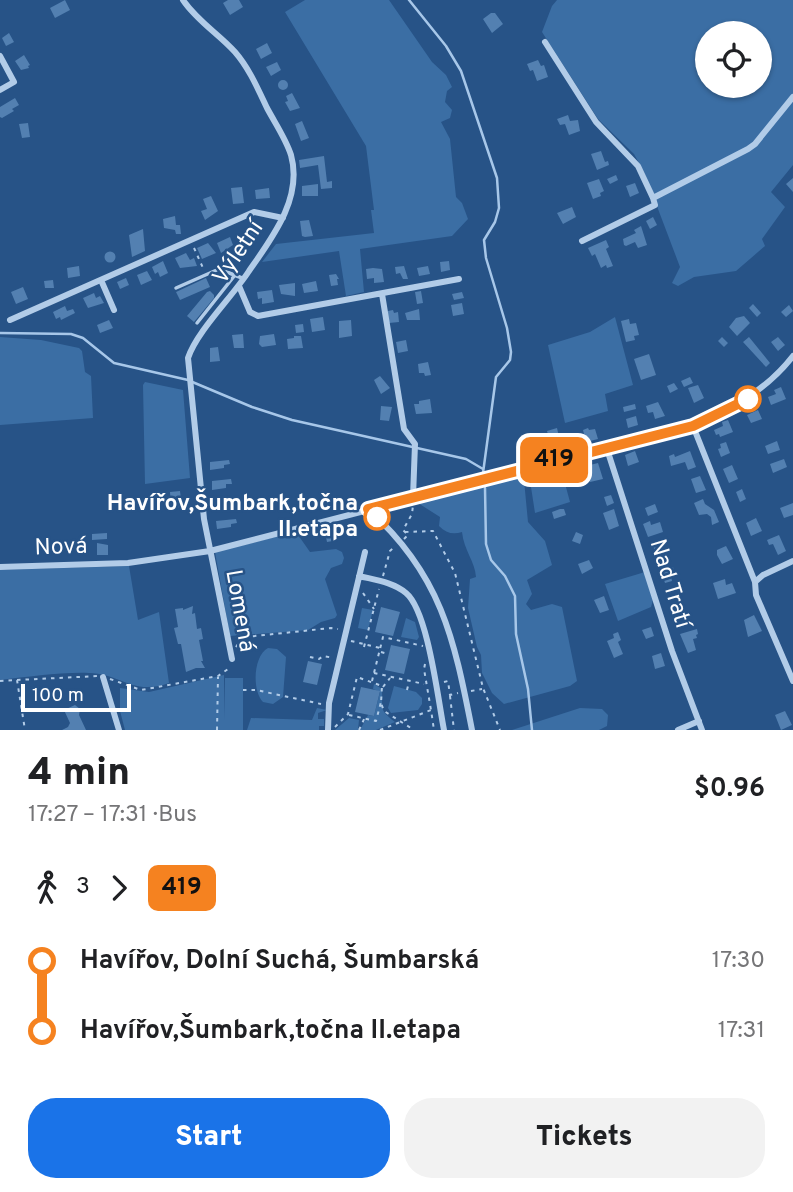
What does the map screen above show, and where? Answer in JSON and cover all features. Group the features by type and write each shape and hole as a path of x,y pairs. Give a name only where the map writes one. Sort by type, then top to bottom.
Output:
{"street":[{"name":"Výletní","path":"183,0 191,12 239,57 287,145 294,181 283,218 188,358 204,519 211,551"},
{"path":"545,42 596,122 638,166 655,205 582,241"},
{"path":"0,56 14,82 0,90"},
{"path":"653,198 755,144 793,97"},
{"path":"10,320 254,212 283,218"},
{"path":"239,286 250,312 258,316 459,279"},
{"path":"101,280 114,310"},
{"path":"382,294 404,429 415,444 413,497"},
{"name":"Nová","path":"0,567 128,563 211,551 606,446 693,426 748,399 778,376 793,356"},
{"path":"693,426 755,582 756,595 793,681"},
{"name":"Nad Tratí","path":"606,446 672,650 702,730"},
{"path":"368,509 401,541 425,573 440,604 454,645 472,730"},
{"name":"Lomená","path":"211,551 232,659"},
{"path":"330,730 329,705 338,659 365,552"},
{"path":"755,582 763,575 793,561"},
{"path":"359,576 407,593 418,611 427,640 444,730"},
{"path":"103,677 119,730"},
{"path":"678,730 699,721"}],"lane":[{"path":"176,288 219,269 244,279"},
{"path":"197,323 235,275"}],"path":[{"path":"191,240 206,275"},
{"path":"365,645 390,551 408,536 403,530 414,510 413,497"},
{"path":"405,532 433,531 450,562 464,603 467,627 483,688 500,730"},
{"path":"360,588 374,609"},
{"path":"373,614 378,615"},
{"path":"228,639 331,628 345,631"},
{"path":"372,682 384,635 424,646"},
{"path":"344,639 388,654"},
{"path":"400,647 402,641"},
{"path":"310,657 338,659"},
{"path":"427,658 424,670 434,730"},
{"name":"Lomená","path":"0,681 86,675 103,677 141,690 218,676 231,667 232,659"},
{"path":"374,673 426,685"},
{"path":"217,730 218,676"},
{"path":"330,730 348,714 358,676 383,687"},
{"path":"348,714 376,721 383,687 391,677"},
{"path":"17,680 25,730"},
{"path":"407,690 409,681"},
{"path":"448,681 454,730"},
{"path":"477,690 483,688"},
{"path":"243,690 257,690 329,705"},
{"path":"353,693 358,695"},
{"path":"450,695 455,694"},
{"path":"382,698 384,711 414,730"},
{"path":"380,730 430,710"},
{"path":"412,711 414,716"},
{"path":"359,730 365,717"}],"shaded area":[{"path":"305,0 389,0 432,62 446,75 452,87 447,91 445,102 452,110 450,118 441,122 450,139 456,197 462,203 468,219 452,236 360,249 364,292 346,296 339,251 262,262 276,244 374,233 371,210 374,210 366,146 285,12"},
{"path":"557,0 793,0 793,165 771,192 785,207 762,239 765,246 736,271 694,277 678,286 672,283 680,267 644,172 634,154 598,119 542,32"},
{"path":"615,317 633,385 605,394 608,411 565,423 548,345 590,332"},
{"path":"0,337 41,340 79,348 82,351 85,372 91,376 93,418 0,425"},
{"path":"145,382 183,390 190,478 145,484"},
{"path":"560,465 570,502 535,513 529,474"},
{"path":"514,475 521,476 524,480 528,522 545,541 552,565 527,580 532,594 526,604 531,610 552,604 562,607 577,681 570,686 504,704 492,693 482,673 481,655 468,608 470,579 476,577 462,532 444,530 439,526 440,517 418,503 423,499"},
{"path":"296,532 310,552 336,549 342,552 342,564 331,568 325,579 337,615 308,630 230,636 215,552"},
{"path":"129,566 138,620 159,612 169,683 136,686 89,673 0,680 0,570"},
{"path":"645,572 653,600 651,607 618,621 605,584"},
{"path":"362,608 373,610 368,630 358,628"},
{"path":"406,618 415,622 419,637 417,640 401,637"},
{"path":"268,648 277,649 286,657 283,697 273,704 263,702 259,697 256,682 259,658"},
{"path":"224,675 224,720 225,678 243,678 243,730 125,730 120,711 120,688 149,692"},
{"path":"374,684 382,689 384,711 395,722 376,730 360,730 368,715 374,716 380,692 373,689"},
{"path":"394,686 416,692 422,698 418,710 391,713 388,708"},
{"path":"317,708 327,710 318,713 318,719 324,719 324,726 319,726 319,730 247,730 251,718 312,720"},
{"path":"580,708 602,709 608,715 607,726 599,730 512,730"},
{"path":"349,718 359,720 358,730 335,730"}],"building":[{"path":"65,0 70,10 55,18 50,8"},
{"path":"239,0 243,7 230,15 223,3"},
{"path":"495,13 503,24 492,33 483,19"},
{"path":"9,33 14,42 6,46 2,38"},
{"path":"267,43 272,53 261,59 256,49"},
{"path":"24,55 30,65 29,68 21,70 15,61"},
{"path":"538,60 541,66 544,65 548,77 537,81 533,70 530,71 527,64"},
{"path":"277,62 281,70 271,76 266,67"},
{"path":"283,80 287,81 287,89 283,90 279,89 278,85 279,81"},
{"path":"292,93 300,108 290,111 285,102 288,101 286,96"},
{"path":"15,98 19,105 12,109 14,111 0,117 0,107"},
{"path":"568,115 570,121 578,120 580,131 569,135 565,124 560,125 557,119"},
{"path":"302,121 309,138 301,141 295,124"},
{"path":"28,123 30,137 22,138 19,124"},
{"path":"601,151 609,165 597,170 591,154"},
{"path":"324,156 327,182 332,181 332,188 321,189 318,165 300,168 299,160"},
{"path":"616,175 618,180 610,184 607,179"},
{"path":"793,178 793,192 786,184"},
{"path":"599,179 604,191 600,193 601,196 593,199 587,183"},
{"path":"635,183 639,193 630,197 626,186"},
{"path":"318,184 318,196 302,196 302,186"},
{"path":"242,187 244,203 233,204 231,188"},
{"path":"269,188 270,198 256,199 255,190"},
{"path":"211,196 218,211 205,220 201,211 207,209 203,199"},
{"path":"572,207 576,217 563,224 557,213"},
{"path":"175,216 181,234 164,228 163,219"},
{"path":"653,217 657,225 650,229 646,221"},
{"path":"309,220 313,236 302,236 300,221"},
{"path":"250,224 262,227 259,237 248,235"},
{"path":"641,226 647,245 638,248 635,242 624,245 623,239 636,233 634,230"},
{"path":"143,229 145,251 132,257 129,235"},
{"path":"230,237 233,245 221,253 217,243"},
{"path":"606,240 609,247 606,249 613,266 607,268 606,265 601,268 595,254 592,256 588,248"},
{"path":"208,243 216,253 202,259 197,248"},
{"path":"110,251 116,257 110,263 104,257"},
{"path":"186,253 190,260 194,258 197,266 180,268 175,258"},
{"path":"163,261 168,273 160,277 152,267"},
{"path":"449,261 450,270 441,272 440,262"},
{"path":"79,266 80,276 68,278 67,268"},
{"path":"404,266 408,279 403,279 400,273 396,274 395,267"},
{"path":"428,266 430,274 419,276 417,268"},
{"path":"366,269 382,269 384,282 374,283 374,278 367,279"},
{"path":"147,271 152,280 141,285 137,275"},
{"path":"336,274 338,285 331,286 329,275"},
{"path":"126,278 129,285 120,289 117,282"},
{"path":"206,278 210,287 180,300 176,292"},
{"path":"53,280 54,288 45,288 44,281"},
{"path":"316,281 318,291 304,293 302,284"},
{"path":"295,283 295,296 281,294 279,285"},
{"path":"23,287 28,299 16,304 11,292"},
{"path":"272,290 274,302 262,304 262,298 258,299 257,292"},
{"path":"210,291 214,298 194,322 187,316"},
{"path":"421,291 423,303 417,304 415,292"},
{"path":"462,292 464,298 454,300 452,294"},
{"path":"94,293 96,298 100,296 104,303 88,308 83,298"},
{"path":"462,303 464,314 453,316 451,305"},
{"path":"753,304 761,313 757,317 749,308"},
{"path":"789,305 793,311 786,317 781,312"},
{"path":"65,306 67,311 73,309 75,313 61,320 60,317 56,319 53,312"},
{"path":"419,309 420,320 407,320 405,313"},
{"path":"393,310 394,313 398,312 399,322 389,323 387,314"},
{"path":"744,316 750,323 737,336 729,327 736,318"},
{"path":"323,317 325,330 312,332 310,319"},
{"path":"629,319 630,324 636,323 639,335 634,336 635,340 626,342 621,321"},
{"path":"109,320 113,328 100,333 97,325"},
{"path":"351,320 352,336 339,338 339,321"},
{"path":"303,324 304,332 296,333 295,325"},
{"path":"243,334 244,348 234,348 232,335"},
{"path":"274,334 276,345 262,347 259,344 260,336"},
{"path":"301,336 303,348 288,349 287,339"},
{"path":"722,337 728,343 724,347 718,341"},
{"path":"749,337 770,363 766,367 743,342"},
{"path":"778,337 785,345 778,351 771,342"},
{"path":"406,340 408,351 398,353 396,342"},
{"path":"218,347 220,361 210,362 210,348"},
{"path":"649,354 656,375 641,380 634,359"},
{"path":"428,362 431,375 425,376 424,373 419,373 418,364"},
{"path":"380,376 390,388 381,394 374,380"},
{"path":"690,377 693,383 684,387 681,381"},
{"path":"674,383 678,389 670,393 667,386"},
{"path":"698,385 704,398 694,403 688,388"},
{"path":"781,387 786,399 771,405 768,397 776,394 774,390"},
{"path":"430,399 432,413 416,414 414,404"},
{"path":"658,402 665,416 655,419 653,412 648,413 646,406"},
{"path":"635,404 636,409 624,412 623,407"},
{"path":"381,406 392,407 389,421 380,420"},
{"path":"758,410 762,419 751,423 747,415"},
{"path":"636,416 638,425 628,428 626,419"},
{"path":"728,420 733,432 720,437 719,434 716,435 714,430"},
{"path":"557,428 561,446 552,448 547,431"},
{"path":"595,429 598,439 586,442 583,430"},
{"path":"777,441 780,450 768,454 765,446"},
{"path":"726,442 730,453 721,457 718,449 721,448 720,444"},
{"path":"635,451 639,462 628,466 625,455"},
{"path":"690,451 696,467 688,470 685,462 671,466 669,456 674,454 675,457"},
{"path":"784,459 787,467 773,473 770,464"},
{"path":"229,460 230,464 224,465 224,468 210,470 210,462"},
{"path":"598,463 603,479 590,482 588,475 584,476 582,467"},
{"path":"732,465 738,479 729,483 723,469"},
{"path":"700,476 706,490 696,493 691,479"},
{"path":"231,479 232,484 226,484 226,488 212,490 212,481"},
{"path":"742,489 746,499 740,502 736,492"},
{"path":"180,491 182,507 171,508 170,492"},
{"path":"611,495 614,503 607,506 604,497"},
{"path":"233,499 234,503 227,504 228,508 214,510 213,501"},
{"path":"703,499 705,504 714,510 719,522 712,525 711,517 707,514 699,515 694,503"},
{"path":"793,503 793,515 784,518 780,508"},
{"path":"655,504 658,512 648,516 645,508"},
{"path":"564,509 566,515 554,519 552,512"},
{"path":"614,509 619,526 609,530 603,513"},
{"path":"756,518 762,531 751,536 746,523"},
{"path":"236,519 237,523 231,524 231,527 217,529 216,521"},
{"path":"650,521 651,525 660,522 663,532 648,537 643,524"},
{"path":"335,530 338,540 327,542 325,532"},
{"path":"576,532 583,535 580,544 572,541"},
{"path":"107,533 107,539 92,540 92,534"},
{"path":"779,535 786,551 778,555 773,544 769,545 767,540"},
{"path":"97,543 108,545 108,555 97,555"},
{"path":"662,543 666,554 657,557 653,546"},
{"path":"726,546 733,559 722,564 717,550"},
{"path":"589,560 593,568 582,574 578,564"},
{"path":"673,567 675,575 671,576 672,581 665,583 661,571"},
{"path":"725,579 726,585 732,583 736,593 718,599 713,583"},
{"path":"604,596 609,610 600,613 594,600"},
{"path":"193,606 192,614 195,613 197,629 201,628 201,661 205,668 186,672 181,644 178,644 174,628 178,627 175,609 183,610"},
{"path":"381,607 400,612 393,636 375,632"},
{"path":"754,615 762,631 748,637 744,620"},
{"path":"651,627 654,636 646,639 642,630"},
{"path":"697,629 697,638 693,639 696,650 688,653 680,634"},
{"path":"618,632 621,640 618,642 623,654 614,658 607,641 614,638 613,634"},
{"path":"391,645 410,649 404,674 385,670"},
{"path":"661,653 665,666 655,669 652,656"},
{"path":"308,661 322,664 317,685 303,682"},
{"path":"361,687 380,691 374,716 355,712"},
{"path":"75,705 80,709 79,715 86,730 62,730 70,723 64,710"},
{"path":"785,711 792,725 781,730 775,715"}],"waterway":[{"path":"409,0 446,46 461,71 497,178 499,208 495,222 484,240 486,258 507,328 511,352 510,360 496,377 483,473"},
{"path":"0,333 71,334 83,338 114,363 188,380"},
{"path":"190,381 252,407 292,420 466,459 483,469"},
{"path":"485,488 486,544 491,560 505,576 515,596 516,634 528,689 532,730"}],"bus line":[{"name":"419","path":"377,517 368,509 606,446 693,426 748,399"}],"place":[{"name":"Havířov,Šumbark,točna II.etapa","path":"377,517"}]}
